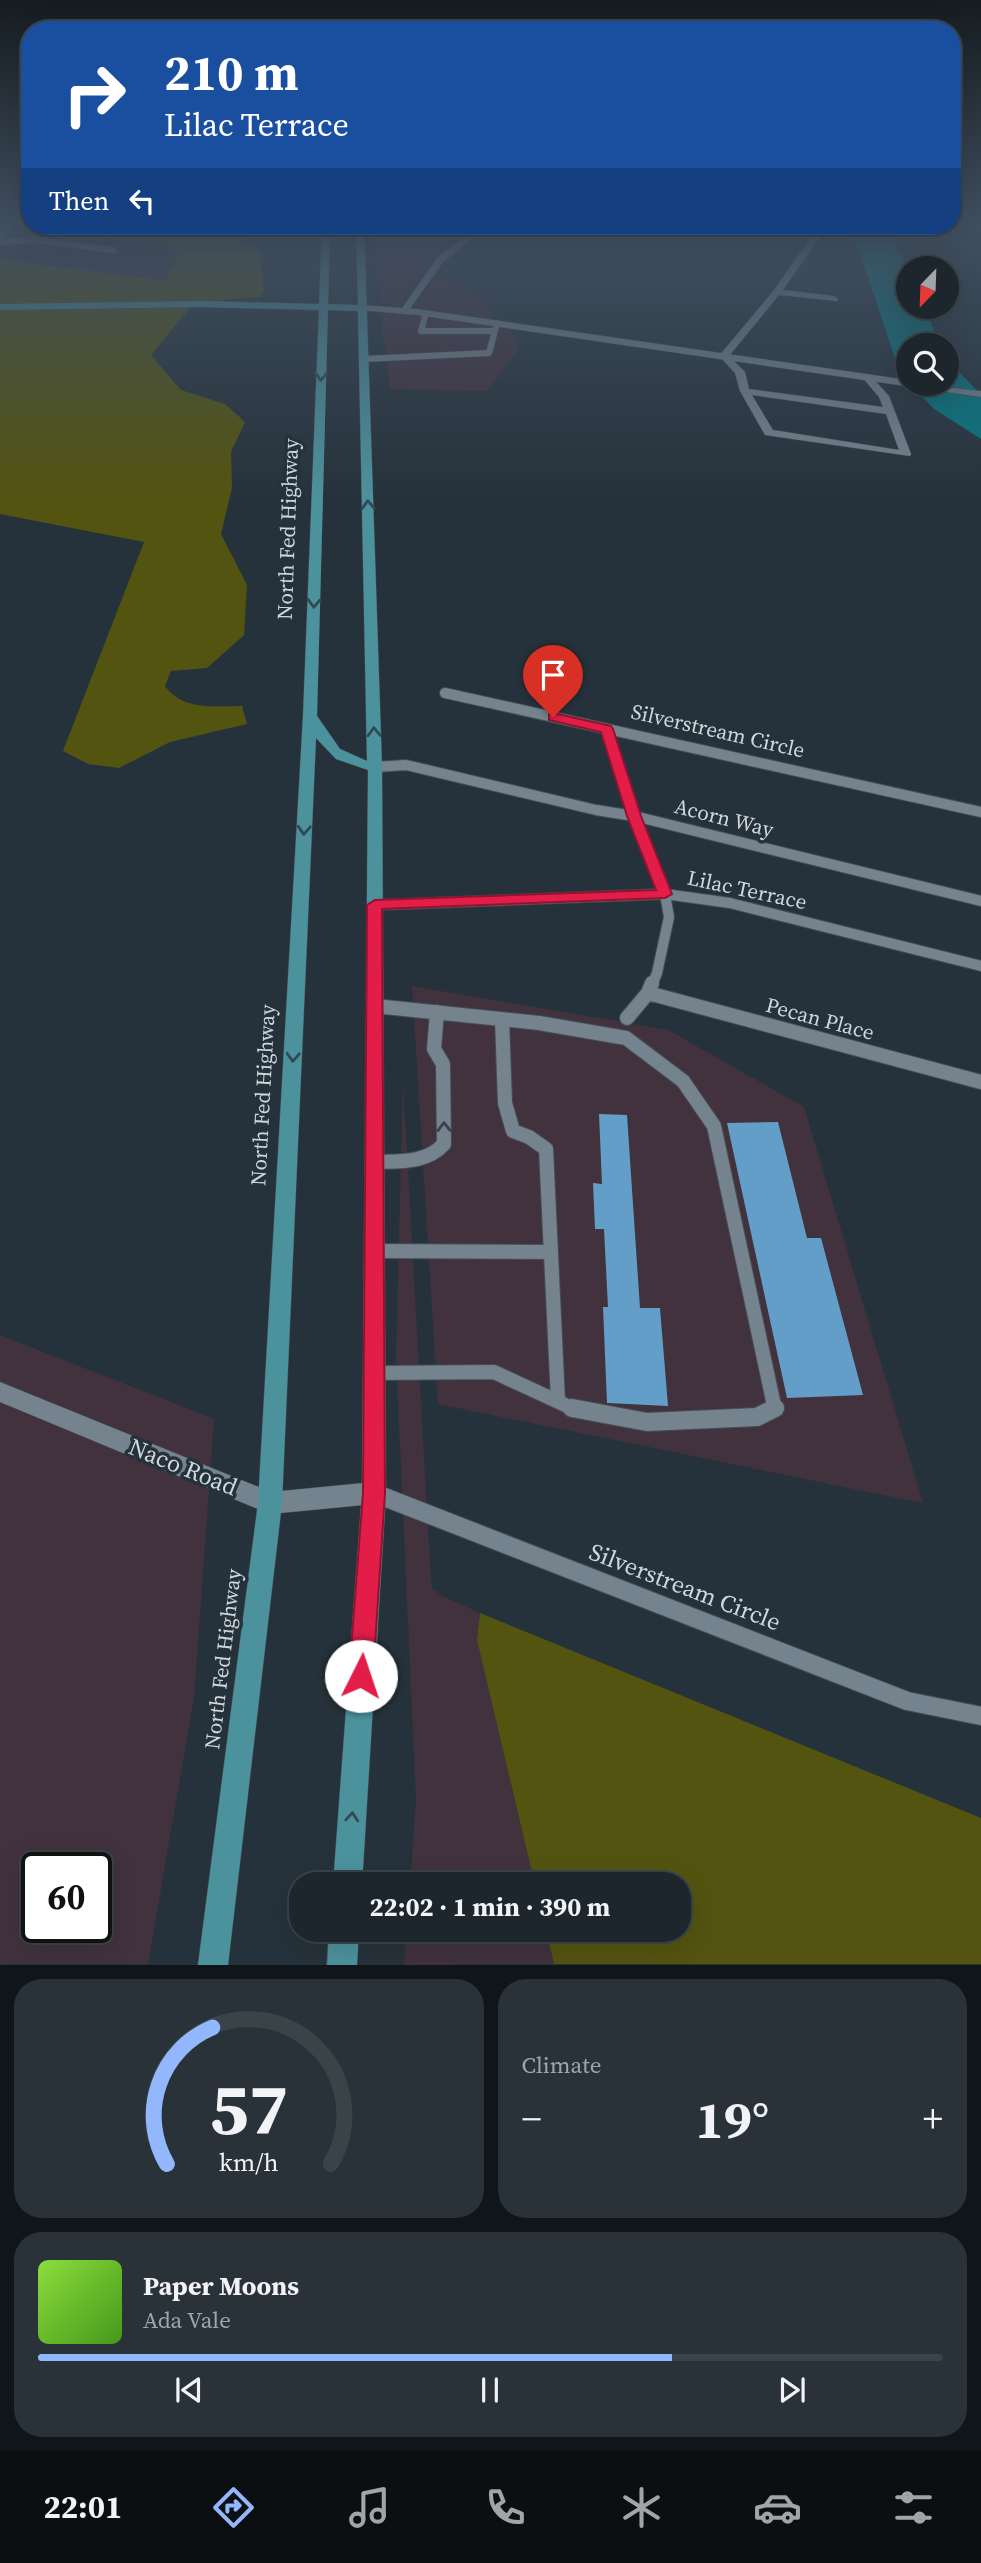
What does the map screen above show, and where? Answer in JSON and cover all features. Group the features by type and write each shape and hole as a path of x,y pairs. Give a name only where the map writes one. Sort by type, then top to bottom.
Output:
{"main road":[{"name":"North Fed Highway","path":"213,1965 270,1503 310,716 323,314"},
{"path":"348,1872 374,1493 375,767 361,314"},
{"path":"310,716 331,751 346,760 375,767"},
{"path":"341,1965 343,1942"}],"street":[{"path":"429,314 496,327 724,356 981,394"},
{"path":"724,356 759,314"},
{"path":"724,356 740,372 745,391 769,433 906,454 884,396 867,377"},
{"path":"745,391 888,411"},
{"name":"Naco Road","path":"0,1392 270,1503 374,1493"}],"lane":[{"path":"364,359 489,353 496,327 421,331 426,314"},
{"name":"Silverstream Circle","path":"446,693 981,813"},
{"path":"607,729 634,816 665,894 669,917 657,973 648,993 627,1018"},
{"name":"Acorn Way","path":"375,767 406,765 596,810 634,816 981,901"},
{"name":"Lilac Terrace","path":"375,905 665,894 730,903 981,966"},
{"name":"Pecan Place","path":"648,993 981,1083"},
{"path":"374,1373 494,1372 576,1410 648,1422 757,1417 775,1410 714,1126 683,1081 626,1038 502,1019 375,1006"},
{"path":"374,1162 425,1159 439,1152 444,1144 443,1064 434,1049 437,1012"},
{"path":"502,1019 505,1103 513,1131 529,1137 546,1149 558,1401"},
{"path":"374,1251 551,1252"},
{"name":"Silverstream Circle","path":"374,1493 908,1701 981,1716"}],"shaded area":[{"path":"0,314 185,314 151,355 181,390 225,404 245,422 231,452 232,488 221,534 247,585 244,635 207,668 171,671 165,686 172,694 190,703 242,706 247,724 170,742 119,768 88,764 63,751 144,542 0,514"},
{"path":"380,314 406,314 507,328 519,349 487,391 390,389"},
{"path":"446,314 491,314 496,321"},
{"path":"412,986 668,1030 804,1107 923,1503 438,1404"},
{"path":"403,1083 432,1588 442,1596 480,1613 477,1640 532,1872 411,1872 416,1799 396,1357"},
{"path":"0,1335 214,1419 194,1697 148,1964 0,1964"},
{"path":"480,1613 981,1818 981,1964 554,1964 549,1942 691,1942 691,1872 532,1872 477,1640"},
{"path":"405,1942 549,1942 554,1964 404,1965"}],"water":[{"path":"880,314 896,314 896,319 930,319 935,333 896,333 896,362"},
{"path":"959,372 981,395 981,439 934,409 922,396 959,396"}],"building":[{"path":"599,1114 627,1115 640,1308 660,1308 668,1406 607,1403 603,1307 608,1307 604,1229 595,1229 593,1183 602,1184"},
{"path":"778,1122 807,1238 821,1238 863,1395 787,1398 727,1123"}],"route":[{"path":"361,1676 374,1493 375,905 665,894 634,816 607,729 553,717"}]}
